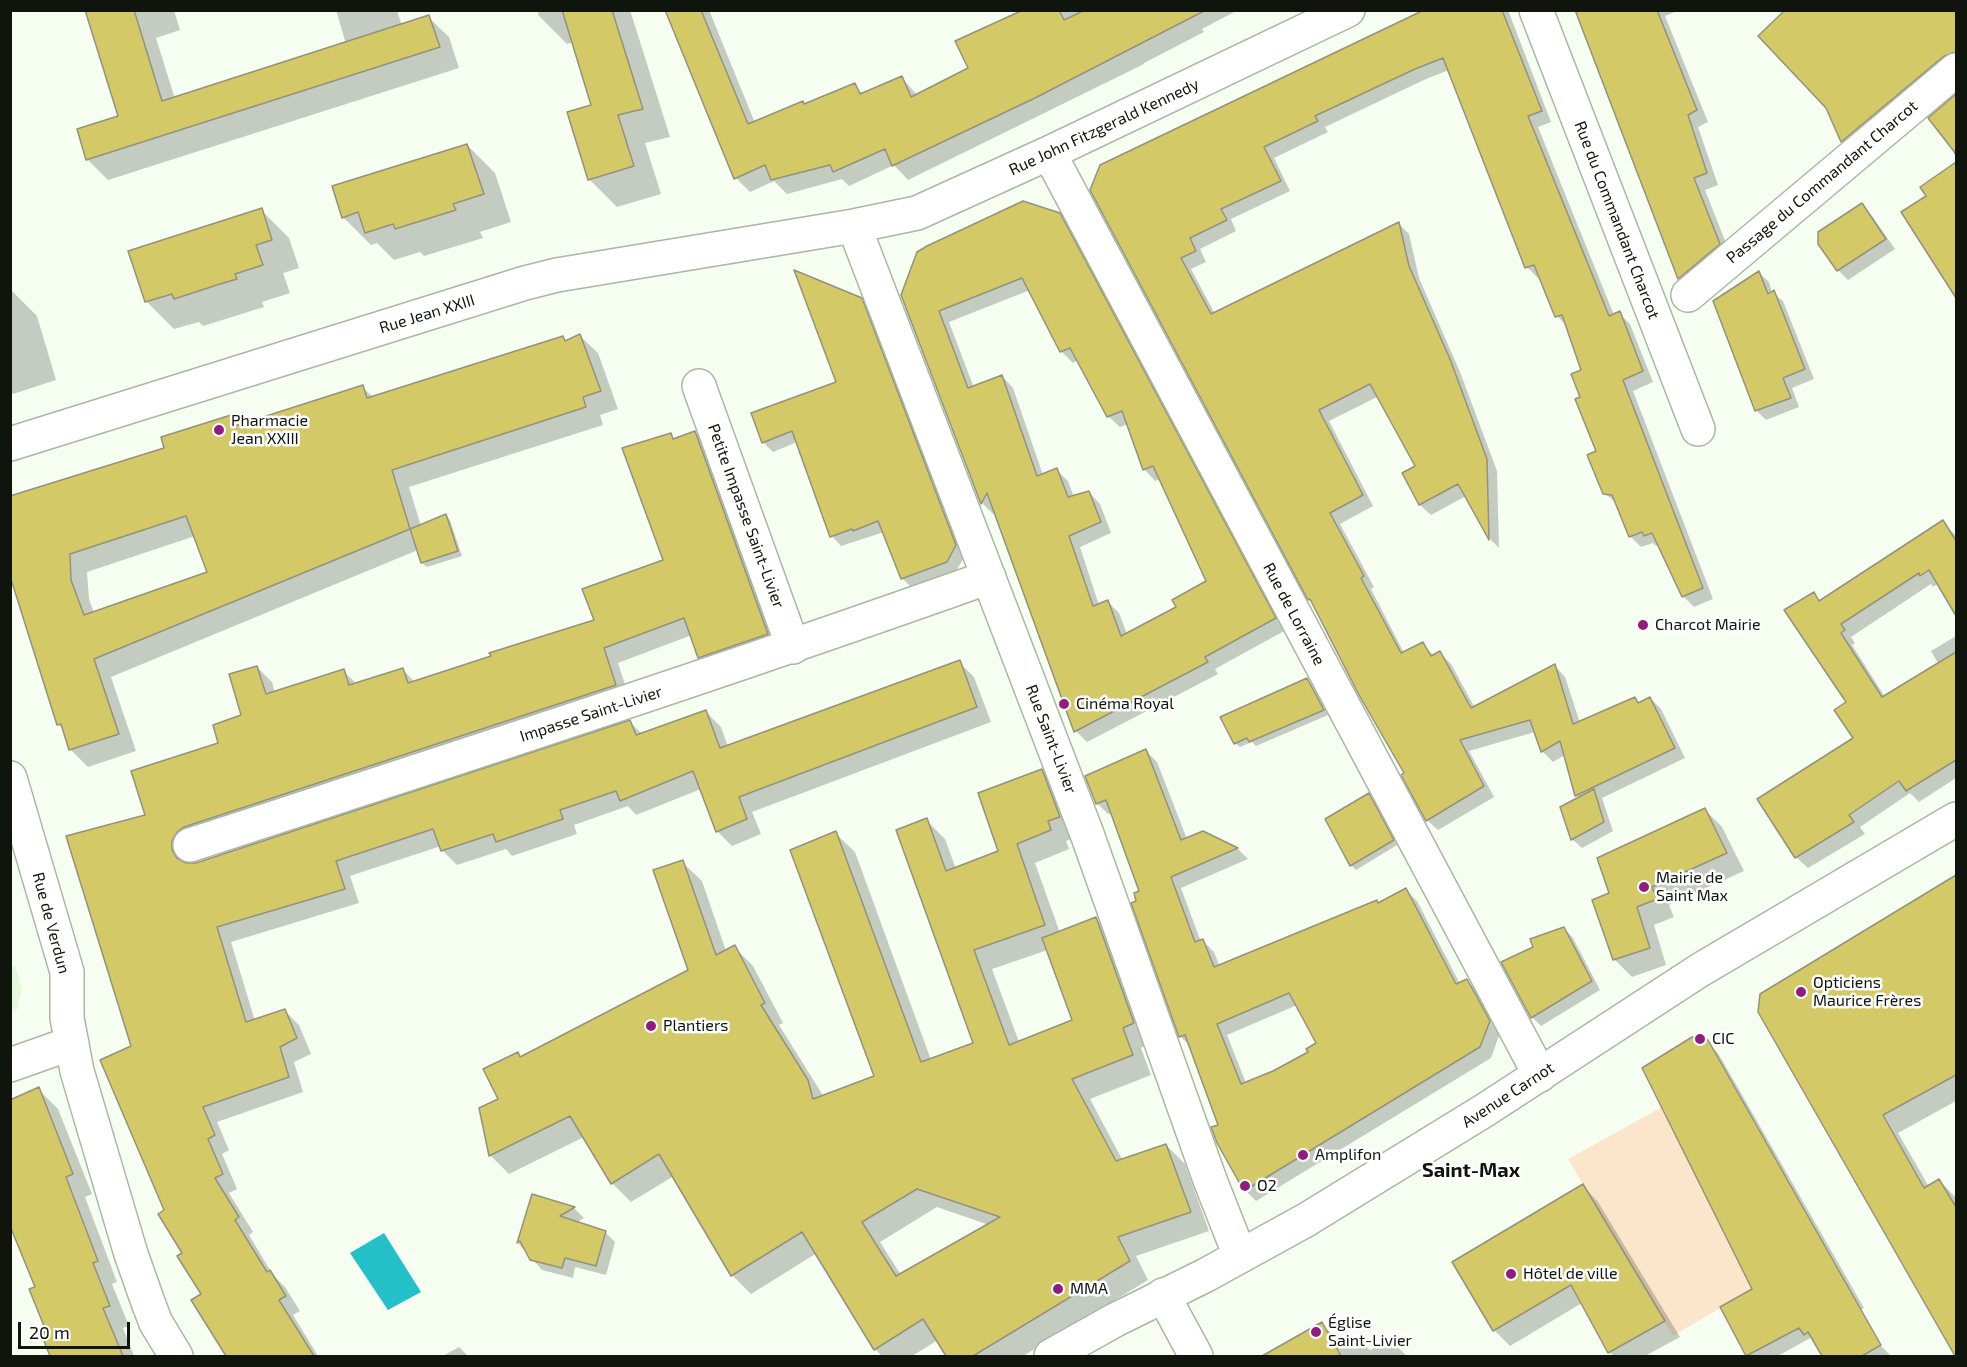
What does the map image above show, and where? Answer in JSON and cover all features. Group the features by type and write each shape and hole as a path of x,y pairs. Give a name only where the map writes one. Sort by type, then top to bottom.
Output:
{"street":[{"name":"Rue John Fitzgerald Kennedy","path":"854,226 917,213 1049,153 1348,10"},
{"name":"Rue du Commandant Charcot","path":"1536,10 1698,429"},
{"name":"Passage du Commandant Charcot","path":"1688,295 1956,70"},
{"name":"Rue de Lorraine","path":"1049,153 1540,1075"},
{"name":"Rue Jean XXIII","path":"10,444 536,280 854,226"},
{"name":"Rue Saint-Livier","path":"854,226 1087,834 1210,1180 1240,1256"},
{"name":"Petite Impasse Saint-Livier","path":"699,386 793,646"},
{"name":"Impasse Saint-Livier","path":"190,845 793,646 989,577"},
{"name":"Rue de Verdun","path":"10,778 67,972 67,1018 75,1057 131,1254 156,1323 176,1356"},
{"name":"Avenue Carnot","path":"1051,1356 1306,1220 1400,1164 1700,970 1956,819"},
{"path":"10,1065 75,1057"},
{"path":"1163,1295 1196,1356"}],"shaded area":[{"path":"15,965 22,989 17,1010 11,1012 11,967"},
{"path":"1662,1107 1734,1253 1754,1288 1673,1336 1568,1159"}],"water":[{"path":"384,1233 421,1292 388,1310 350,1253"}],"building":[{"path":"85,10 134,10 162,101 429,15 440,47 86,160 77,129 118,116"},
{"path":"562,10 612,10 643,109 618,115 634,166 588,180 567,112 591,105"},
{"path":"665,10 701,10 748,124 855,83 860,94 902,76 911,97 968,68 955,41 1023,10 1059,10 1064,20 1085,10 1206,10 1035,98 892,166 885,149 833,172 830,165 771,180 765,165 734,179"},
{"path":"1424,10 1502,10 1542,111 1528,116 1609,316 1620,311 1643,371 1623,380 1703,588 1682,597 1652,533 1644,536 1642,532 1629,537 1612,495 1603,494 1587,455 1596,451 1575,399 1580,397 1571,374 1581,370 1562,315 1555,317 1534,265 1525,268 1443,58 1315,116 1318,121 1264,147 1281,181 1221,209 1227,220 1190,238 1196,251 1181,258 1211,314 1399,222 1409,266 1450,359 1487,459 1489,540 1458,484 1419,505 1402,473 1415,466 1370,384 1319,410 1363,495 1330,513 1364,576 1361,578 1401,653 1423,642 1431,656 1440,651 1471,708 1555,664 1573,724 1635,697 1638,703 1650,697 1675,748 1575,796 1560,741 1541,752 1530,720 1460,740 1484,786 1426,821 1401,775 1404,773 1359,695 1310,599 1308,600 1090,190 1100,165"},
{"path":"1575,10 1657,10 1697,110 1688,115 1707,173 1694,178 1720,244 1678,279"},
{"path":"1785,10 1956,10 1956,52 1944,56 1841,142 1826,108 1758,36"},
{"path":"1956,94 1956,154 1928,118"},
{"path":"467,144 484,194 453,204 456,210 395,229 393,224 365,233 358,212 342,218 332,186"},
{"path":"1956,162 1956,298 1901,212 1926,196 1920,187"},
{"path":"1023,201 1060,213 1276,618 1205,657 1208,662 1074,732 987,493 981,504 901,295 917,252","holes":["1022,278 1060,352 1070,348 1107,417 1122,411 1143,470 1153,466 1206,581 1172,600 1176,607 1121,636 1108,600 1093,606 1069,536 1101,522 1089,491 1068,497 1057,468 1037,476 1002,375 968,388 939,311"]},
{"path":"1862,203 1886,239 1837,271 1818,244 1818,232"},
{"path":"262,208 272,240 256,245 263,265 235,274 237,279 174,299 172,294 145,302 128,251"},
{"path":"794,270 862,298 956,545 947,562 901,579 878,521 830,537 792,431 762,443 751,413 836,382"},
{"path":"1759,271 1768,294 1774,290 1805,369 1783,378 1791,398 1755,411 1713,301"},
{"path":"580,334 601,391 583,397 586,407 392,470 410,529 94,659 119,734 69,750 61,724 57,725 10,576 10,496 164,448 161,437 231,415 235,426 363,385 367,398 563,336 565,341","holes":["186,516 207,572 84,615 71,580 70,554"]},
{"path":"695,431 768,634 698,658 684,618 604,648 616,685 184,827 177,832 172,841 172,850 177,858 186,863 196,863 630,720 636,735 706,710 720,748 960,660 977,707 739,797 747,819 716,832 693,771 620,801 616,791 560,810 563,819 496,842 493,834 441,851 433,829 336,861 345,889 217,927 246,1022 285,1009 297,1038 280,1047 289,1077 203,1107 215,1135 208,1139 223,1174 215,1178 239,1217 235,1220 267,1272 270,1270 286,1296 279,1300 314,1356 226,1356 191,1300 201,1294 177,1256 182,1253 158,1214 164,1210 100,1060 131,1046 66,836 145,815 131,771 218,743 213,725 241,715 229,674 257,666 266,694 344,669 349,685 403,668 408,683 491,656 489,653 594,620 582,589 663,560 622,448 671,433 673,439"},
{"path":"446,514 458,551 421,563 410,529"},
{"path":"1943,520 1956,541 1956,616 1929,570 1920,576 1919,573 1841,624 1845,630 1841,633 1882,697 1956,652 1956,760 1906,791 1899,781 1849,815 1854,822 1795,858 1757,799 1853,738 1834,710 1846,702 1784,610 1814,592 1819,601"},
{"path":"1307,678 1324,710 1249,742 1247,738 1234,744 1220,717"},
{"path":"1146,749 1181,840 1203,831 1238,848 1171,877 1195,942 1203,939 1214,967 1377,900 1378,903 1406,888 1456,984 1467,979 1490,1021 1480,1047 1244,1191 1217,1143 1211,1127 1218,1125 1185,1035 1179,1037 1131,903 1136,901 1134,893 1139,891 1106,800 1096,804 1085,776","holes":["1289,993 1316,1043 1306,1049 1308,1052 1273,1071 1241,1084 1217,1024"]},
{"path":"1042,769 1060,817 1048,821 1051,830 1017,844 1045,925 974,950 1009,1045 1072,1020 1042,938 1096,917 1134,1023 1123,1028 1133,1055 1072,1079 1116,1161 1166,1144 1191,1212 1118,1237 1130,1261 973,1356 946,1356 923,1319 874,1350 802,1232 731,1276 659,1154 611,1184 570,1116 489,1156 479,1108 498,1099 483,1069 518,1052 520,1057 688,970 653,870 683,860 716,955 735,945 765,1003 761,1005 808,1080 813,1099 874,1076 790,850 836,831 921,1062 973,1043 896,830 927,818 946,871 998,851 978,793","holes":["917,1189 1000,1217 896,1276 862,1222"]},
{"path":"1594,789 1604,822 1571,840 1560,807"},
{"path":"1369,793 1394,840 1350,866 1325,819"},
{"path":"1705,808 1727,853 1652,887 1657,899 1637,907 1650,948 1613,960 1592,900 1609,893 1597,858"},
{"path":"1956,875 1956,1075 1883,1115 1924,1188 1939,1179 1956,1207 1955,1356 1758,1012 1760,994"},
{"path":"1564,927 1592,981 1531,1018 1501,962 1533,947 1530,939"},
{"path":"1692,1037 1708,1040 1881,1345 1862,1356 1822,1356 1808,1332 1804,1335 1799,1328 1746,1356 1720,1307 1752,1289 1642,1068"},
{"path":"39,1087 73,1174 66,1177 98,1261 93,1263 110,1306 103,1308 123,1356 50,1356 41,1334 46,1331 29,1289 35,1287 10,1226 10,1100"},
{"path":"1583,1184 1665,1321 1608,1353 1571,1285 1493,1331 1452,1262"},
{"path":"532,1194 575,1207 560,1216 606,1231 596,1266 565,1258 562,1268 530,1260 520,1241 517,1243"},
{"name":"Église Saint-Livier","path":"1322,1322 1341,1356 1262,1356"}],"place":[{"name":"Pharmacie Jean XXIII","path":"219,430"},
{"name":"Charcot Mairie","path":"1643,625"},
{"name":"Cinéma Royal","path":"1064,704"},
{"name":"Mairie de Saint Max","path":"1644,887"},
{"name":"Opticiens Maurice Frères","path":"1801,992"},
{"name":"Plantiers","path":"651,1026"},
{"name":"CIC","path":"1700,1039"},
{"name":"Amplifon","path":"1303,1155"},
{"name":"O2","path":"1245,1186"},
{"name":"Hôtel de ville","path":"1511,1274"},
{"name":"MMA","path":"1058,1289"},
{"name":"Église Saint-Livier","path":"1316,1332"}],"district":[{"name":"Saint-Max","path":"1471,1170"}]}
